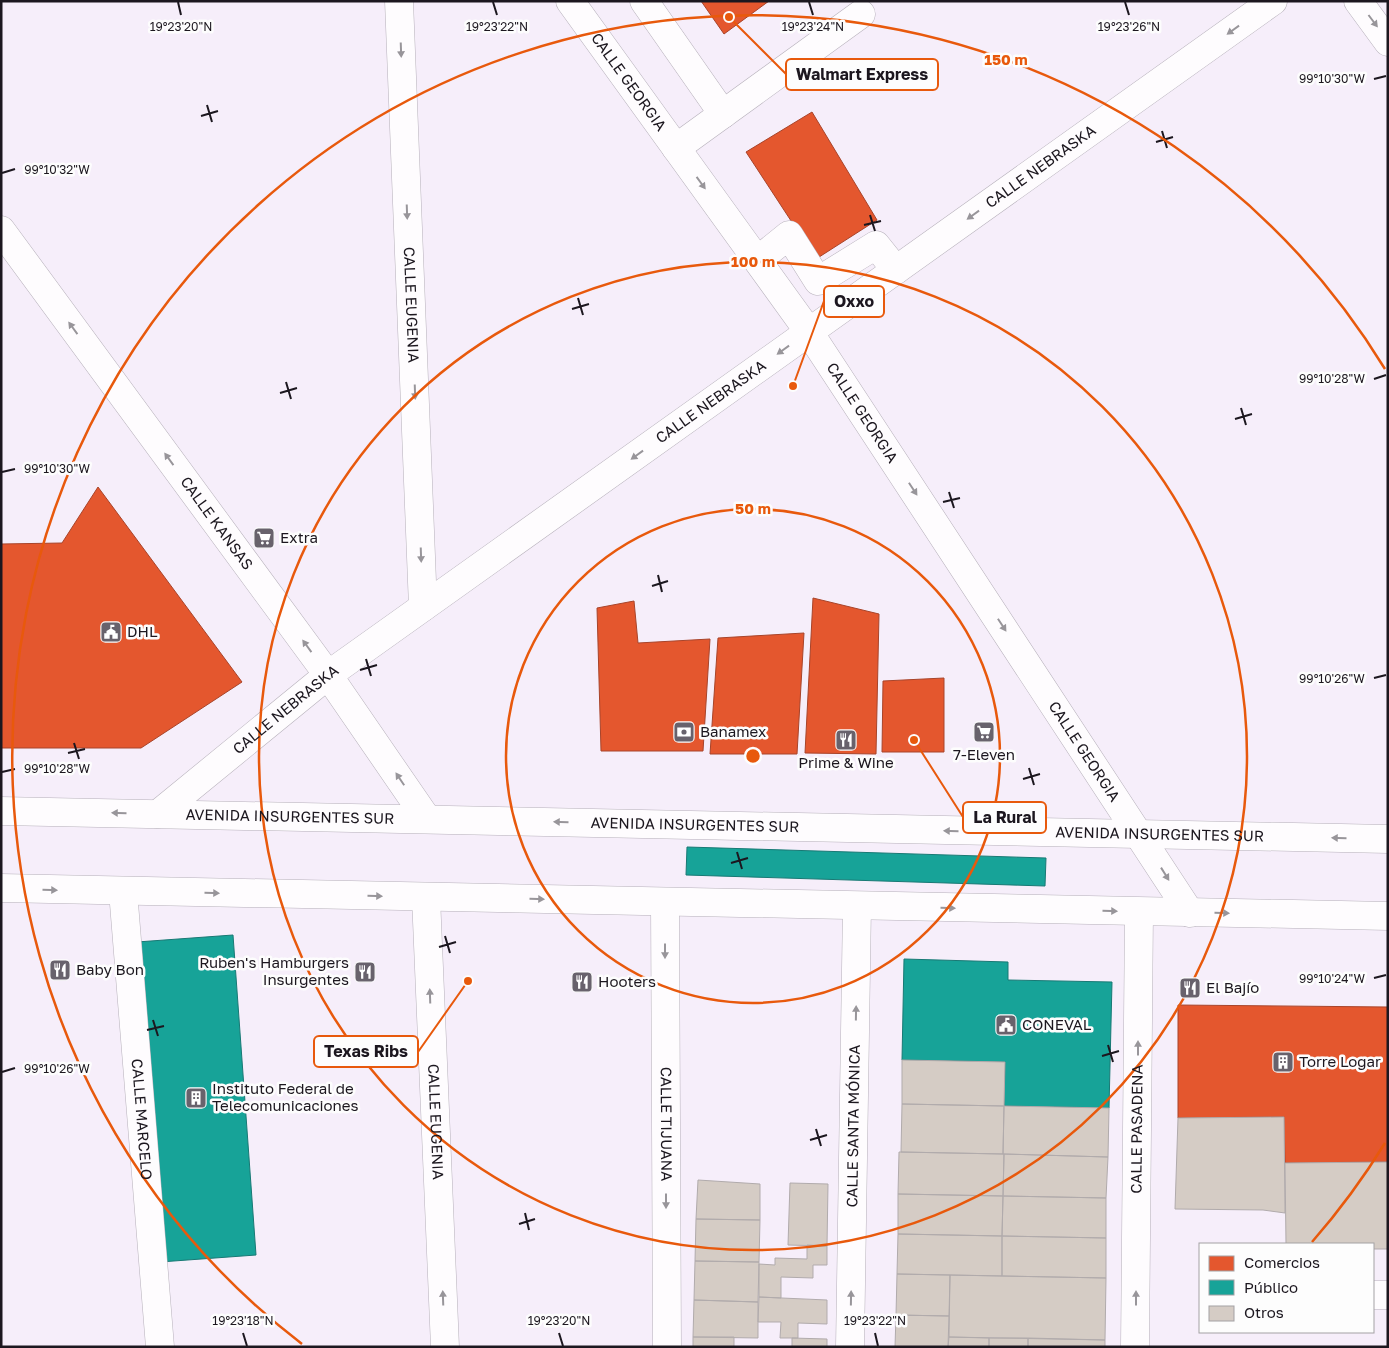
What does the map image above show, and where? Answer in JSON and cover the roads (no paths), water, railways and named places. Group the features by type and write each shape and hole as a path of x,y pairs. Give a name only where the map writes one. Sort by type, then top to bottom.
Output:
{"street":[{"name":"CALLE EUGENIA","path":"399,1 423,608"},
{"name":"CALLE GEORGIA","path":"570,1 809,332 1140,835"},
{"path":"644,1 723,114"},
{"name":"CALLE NEBRASKA","path":"158,814 328,675 1273,1"},
{"path":"1358,1 1388,42"},
{"path":"676,148 861,14"},
{"name":"CALLE KANSAS","path":"1,230 328,675 427,820"},
{"path":"758,260 789,235 818,280 876,245 896,270"},
{"name":"AVENIDA INSURGENTES SUR","path":"1,811 1388,839"},
{"path":"1140,835 1190,913"},
{"path":"1,888 1388,916"},
{"name":"CALLE MARCELO","path":"122,891 160,1347"},
{"name":"CALLE EUGENIA","path":"426,897 445,1347"},
{"name":"CALLE TIJUANA","path":"665,902 667,1347"},
{"name":"CALLE SANTA MÓNICA","path":"850,1347 857,906"},
{"name":"CALLE PASADENA","path":"1136,1347 1139,912"},
{"path":"1374,1295 1388,1295"}],"place":[{"name":"Walmart Express","path":"729,17"},
{"name":"Oxxo","path":"793,386"},
{"name":"Extra","path":"264,538"},
{"name":"DHL","path":"111,632"},
{"name":"Banamex","path":"684,732"},
{"name":"7-Eleven","path":"984,732"},
{"name":"Prime & Wine","path":"846,740"},
{"name":"La Rural","path":"914,740"},
{"name":"Baby Bon","path":"60,970"},
{"name":"Ruben's Hamburgers Insurgentes","path":"365,972"},
{"name":"Texas Ribs","path":"468,981"},
{"name":"Hooters","path":"582,982"},
{"name":"El Bajío","path":"1190,988"},
{"name":"CONEVAL","path":"1006,1025"},
{"name":"Torre Logar","path":"1283,1062"},
{"name":"Instituto Federal de Telecomunicaciones","path":"196,1098"}]}
